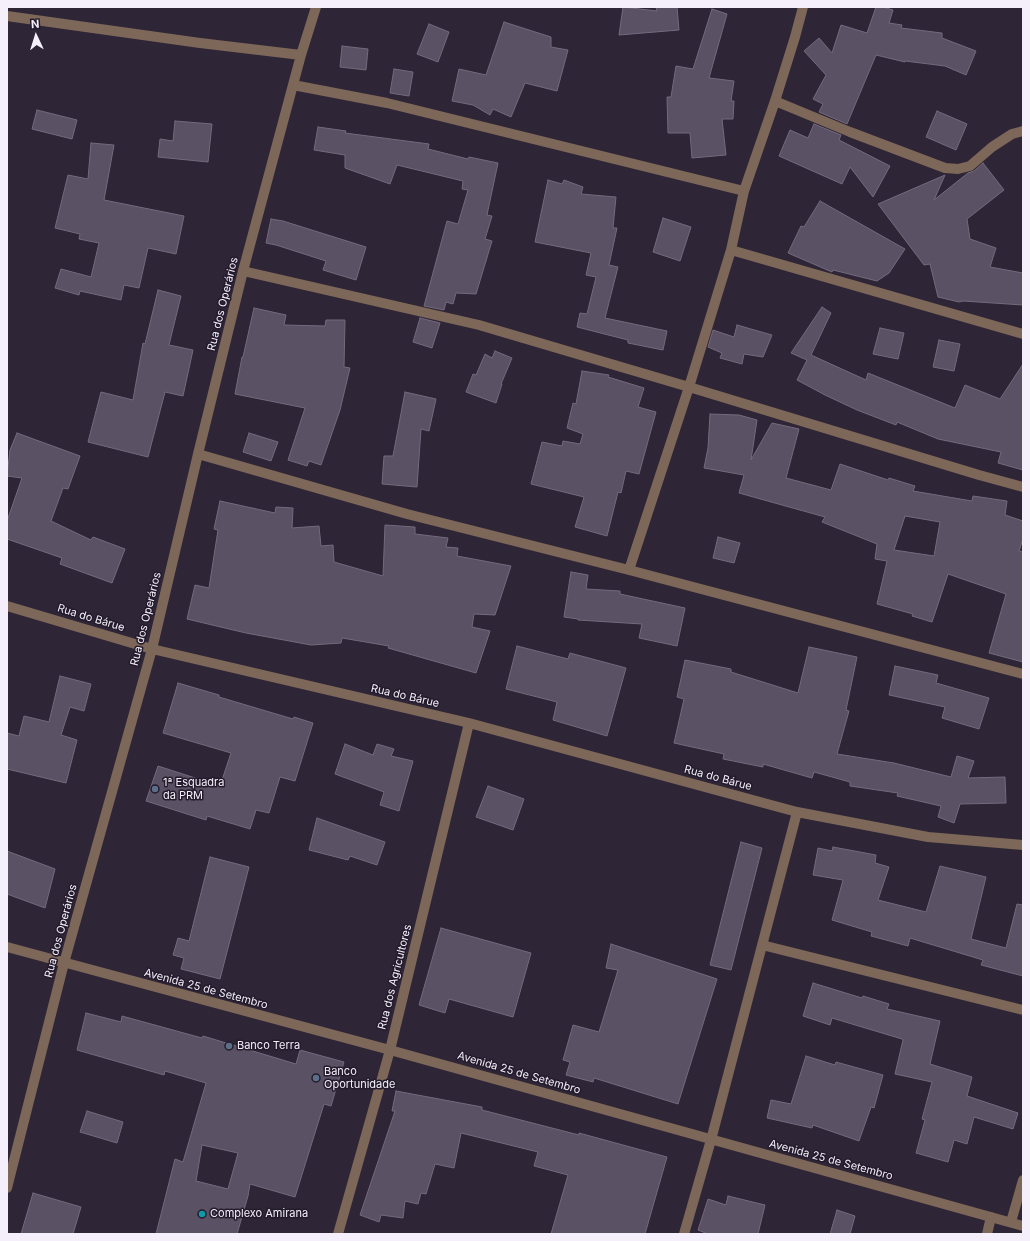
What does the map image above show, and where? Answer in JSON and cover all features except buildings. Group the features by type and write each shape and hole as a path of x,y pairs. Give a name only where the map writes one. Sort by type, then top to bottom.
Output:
{"street":[{"name":"Rua dos Operários","path":"7,1188 64,963 152,649 243,270 301,55 316,7"},
{"path":"629,570 689,387 731,250 744,191 796,37 803,7"},
{"path":"7,16 200,44 301,55"},
{"path":"293,86 387,103 744,191"},
{"path":"775,101 850,132 945,168 958,169 970,166 992,147 1012,134 1023,131"},
{"path":"731,250 1023,334"},
{"path":"243,270 479,325 689,387 979,476 1023,487"},
{"path":"198,454 407,514 629,570 1023,674"},
{"name":"Rua do Bárue","path":"7,606 152,649 469,723 796,812 928,837 1023,845"},
{"name":"Rua dos Agricultores","path":"338,1234 390,1050 469,723"},
{"path":"684,1234 711,1140 796,812"},
{"path":"762,945 1023,1010"},
{"name":"Avenida 25 de Setembro","path":"7,947 390,1050 1023,1226"},
{"path":"1011,1222 1023,1180"},
{"path":"987,1234 991,1217"}],"place":[{"name":"1ª Esquadra da PRM","path":"155,789"},
{"name":"Banco Terra","path":"229,1046"},
{"name":"Banco Oportunidade","path":"316,1078"},
{"name":"Complexo Amirana","path":"202,1214"}]}
